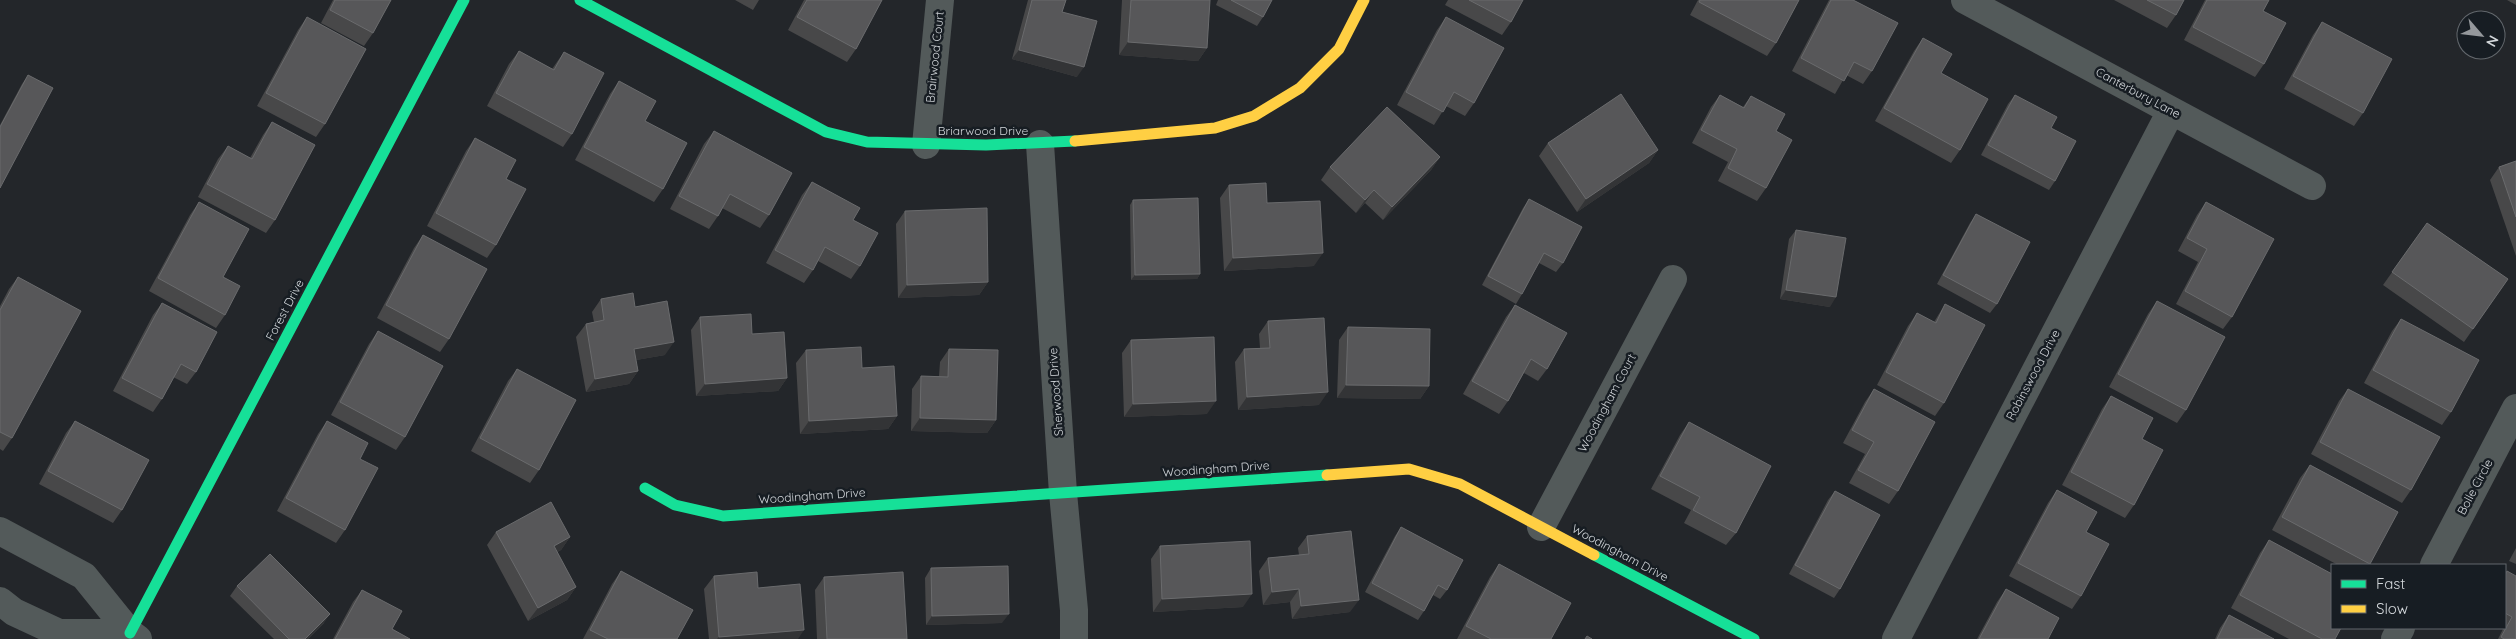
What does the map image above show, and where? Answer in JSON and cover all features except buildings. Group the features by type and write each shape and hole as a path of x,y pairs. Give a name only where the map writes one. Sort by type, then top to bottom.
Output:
{"street":[{"name":"Forest Drive","path":"134,636 464,0"},
{"name":"Briarwood Drive","path":"580,0 826,132 867,142 926,144 1040,144 1215,128 1254,116 1300,88 1339,49 1364,0"},
{"name":"Brairwood Court","path":"926,144 940,0"},
{"name":"Canterbury Lane","path":"1965,0 2312,186"},
{"name":"Robinswood Drive","path":"1896,639 2171,111"},
{"name":"Sherwood Drive","path":"1040,144 1063,494 1074,610 1074,639"},
{"name":"Woodingham Court","path":"1541,527 1673,279"},
{"name":"Bolle Circle","path":"2435,564 2516,408"},
{"name":"Woodingham Drive","path":"645,488 675,506 723,516 1409,469 1460,484 1754,639"},
{"path":"0,531 84,576 134,636"},
{"path":"0,601 14,612 59,633 134,636"}],"traffic: fast":[{"path":"130,633 464,0"},
{"path":"580,0 826,132 867,142 986,145 1075,141"},
{"path":"645,488 675,505 723,516 1327,475"},
{"path":"1594,555 1754,639"}],"traffic: slow":[{"path":"1075,141 1215,128 1254,116 1300,88 1339,49 1364,0"},
{"path":"1327,475 1409,469 1460,484 1594,555"}]}
